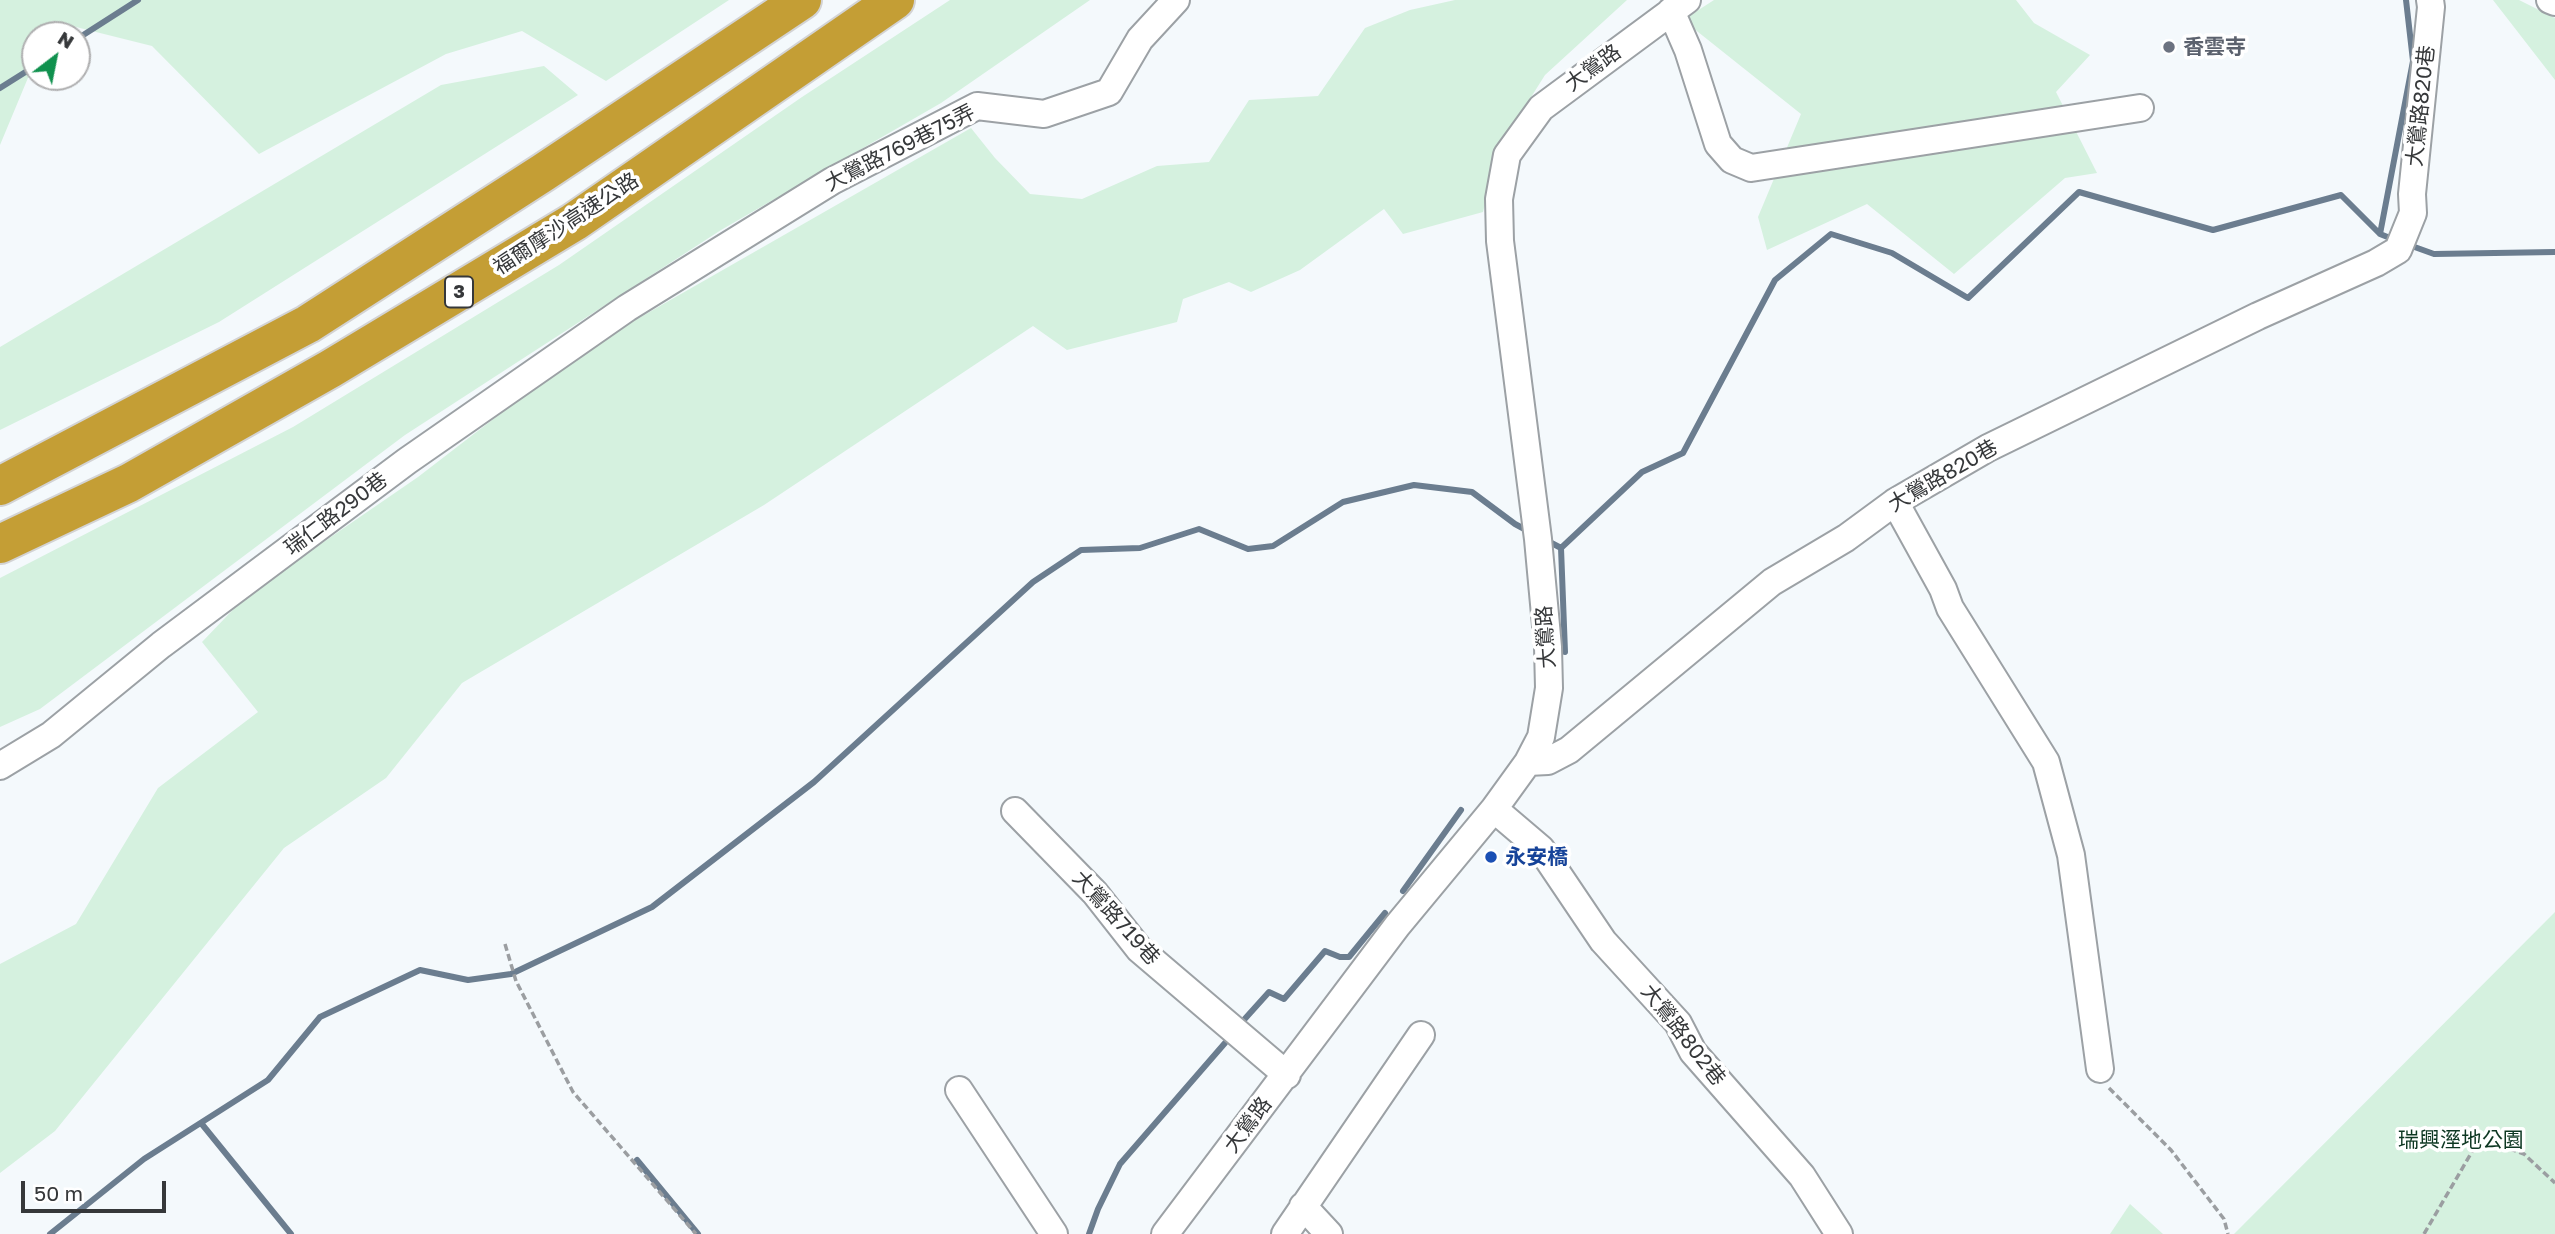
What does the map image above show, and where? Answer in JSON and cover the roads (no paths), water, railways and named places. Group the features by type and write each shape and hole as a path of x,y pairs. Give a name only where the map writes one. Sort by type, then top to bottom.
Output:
{"highway":[{"path":"0,486 308,324 555,165 802,0"},
{"name":"福爾摩沙高速公路","path":"0,544 129,483 330,369 574,222 895,0"}],"street":[{"name":"大鶯路769巷75弄","path":"681,274 832,181 977,106 1044,114 1109,92 1140,39 1176,0"},
{"name":"大鶯路820巷","path":"1528,762 1548,761 1569,750 1772,582 1846,538 1895,502 1988,449 2398,250 2413,213 2412,194 2430,0"},
{"path":"2550,0 2555,2"},
{"path":"1679,5 1688,50 1718,144 1732,160 1751,167 2140,108"},
{"name":"大鶯路","path":"1165,1234 1397,926 1494,809 1528,762 1541,737 1549,688 1538,539 1500,241 1499,199 1507,155 1541,108 1679,5"},
{"name":"瑞仁路290巷","path":"0,766 51,735 161,645 407,461 627,308 681,274"},
{"path":"1895,502 1943,589 1950,608 2046,762 2071,855 2100,1069"},
{"name":"大鶯路802巷","path":"1494,809 1541,849 1604,941 1678,1023 1693,1052 1802,1176 1839,1234"},
{"name":"大鶯路719巷","path":"1015,811 1095,893 1139,949 1287,1075"},
{"path":"1285,1234 1421,1035"},
{"path":"959,1090 1054,1234"},
{"path":"1303,1206 1329,1234"}],"waterway":[{"path":"91,30 138,0"},
{"path":"2380,234 2413,61 2406,0"},
{"path":"0,88 21,75"},
{"path":"1544,539 1561,548 1642,472 1683,453 1775,280 1831,234 1892,253 1968,298 2079,192 2213,230 2341,195 2380,234 2395,240"},
{"path":"2409,245 2434,254 2555,252"},
{"path":"50,1234 144,1159 268,1080 320,1017 420,970 468,980 511,974 652,907 814,782 1033,582 1081,550 1140,548 1199,529 1248,549 1273,546 1343,502 1414,485 1472,492 1528,531"},
{"path":"1561,548 1565,652"},
{"path":"1403,891 1461,810"},
{"path":"1242,1022 1269,992 1284,999 1325,951 1340,957 1349,957 1385,913"},
{"path":"1089,1234 1120,1164 1225,1043"},
{"path":"201,1123 291,1234"},
{"path":"637,1160 698,1234"}],"place":[{"name":"香雲寺","path":"2169,47"},
{"name":"永安橋","path":"1491,857"}],"park label":[{"name":"瑞興溼地公園","path":"2461,1140"}]}
